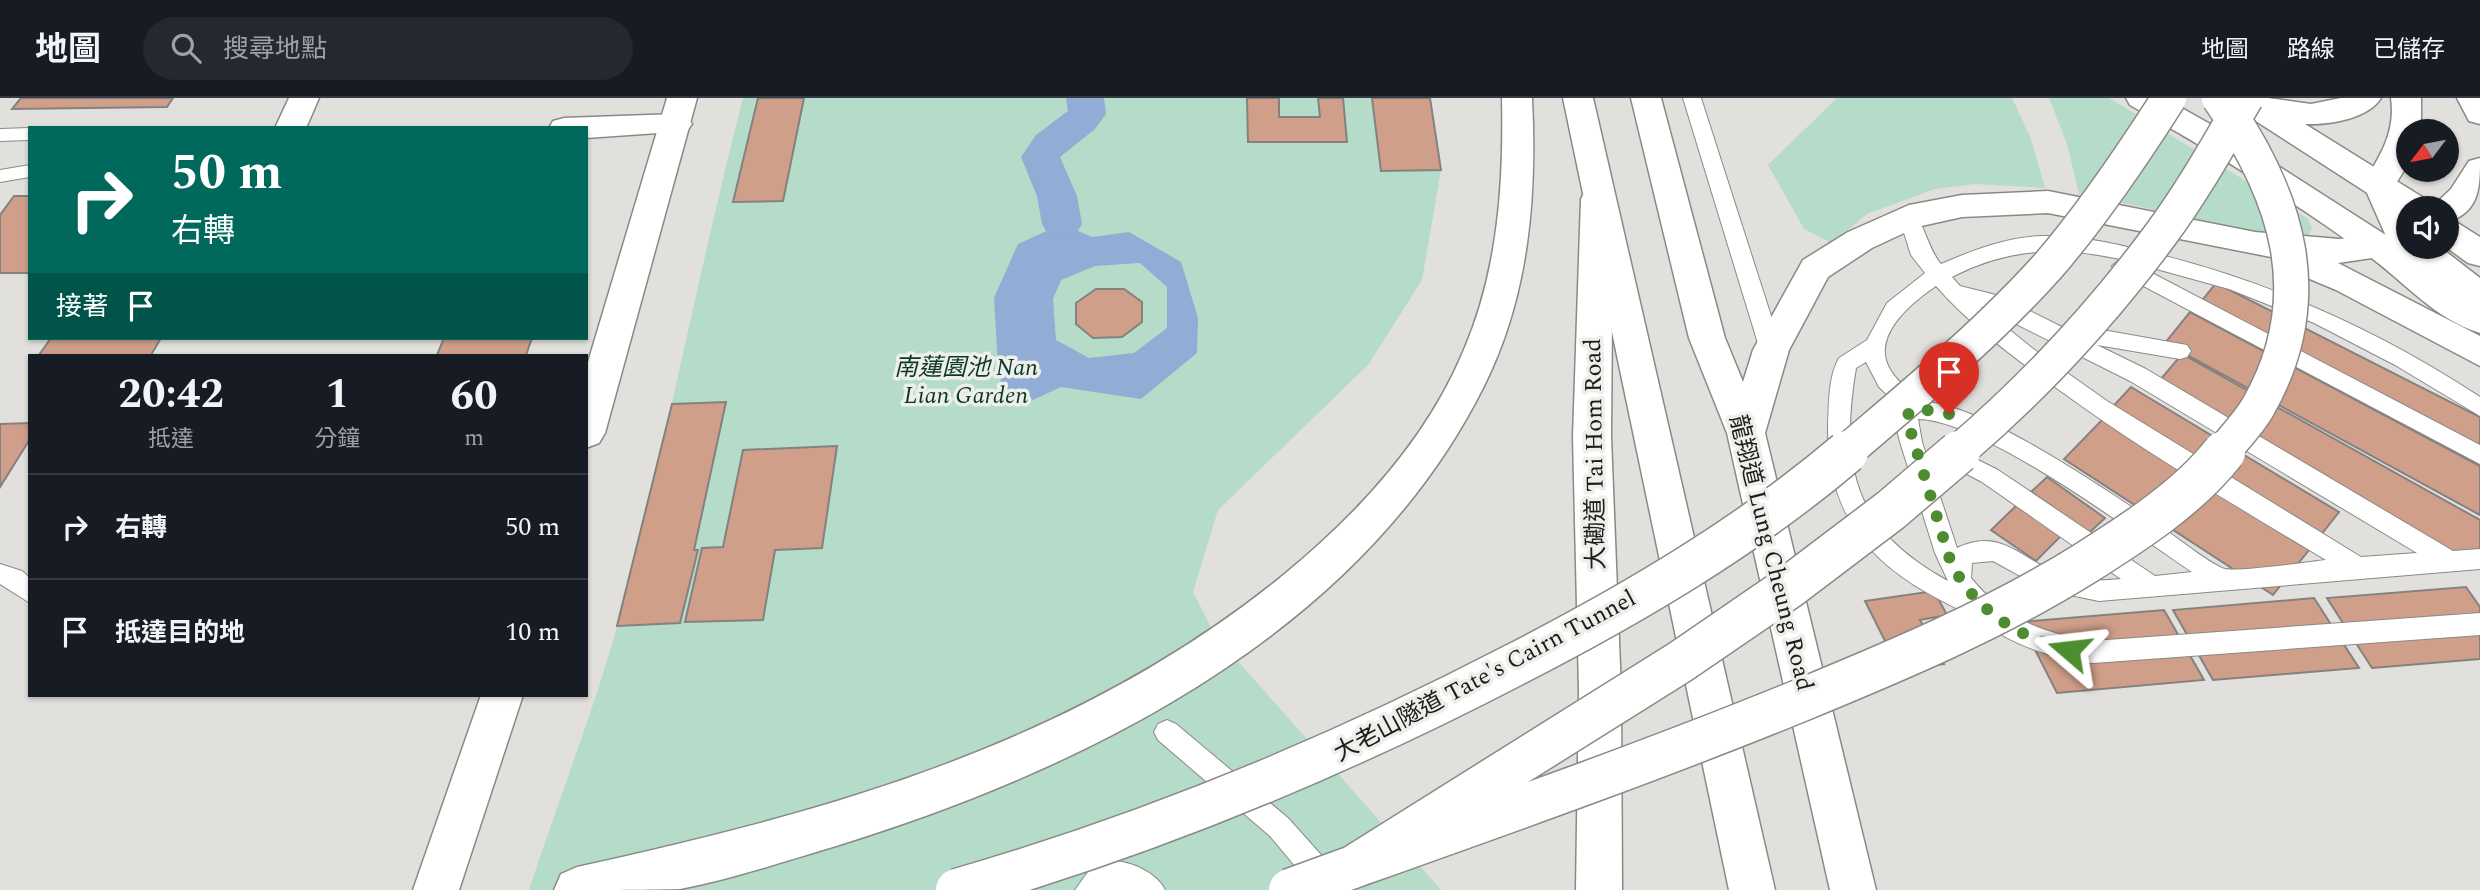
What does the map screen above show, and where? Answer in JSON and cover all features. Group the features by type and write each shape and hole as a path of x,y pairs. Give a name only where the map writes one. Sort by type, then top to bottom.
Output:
{"main road":[{"path":"291,126 304,98"},
{"path":"1578,98 1752,890"},
{"name":"龍翔道 Lung Cheung Road","path":"1646,98 1707,338 1746,433 1833,814 1853,890"},
{"path":"2141,98 2222,144 2396,231"},
{"name":"大老山隧道 Tate's Cairn Tunnel","path":"957,890 1052,864 1297,772 1522,662 1668,578 1803,487 1833,463 2017,297 2060,252 2101,200 2169,98"},
{"path":"2239,99 2272,110 2321,113 2338,111 2366,98"},
{"path":"2379,184 2400,155 2408,106 2406,98"},
{"path":"2472,98 2480,114"},
{"path":"2239,99 2379,184 2396,217"},
{"path":"1343,878 1720,636 1850,541 1944,466 2048,368 2119,288 2191,190 2239,99"},
{"path":"1290,890 1343,878 1696,744 1940,640 2066,574 2149,519 2184,491 2235,439 2269,388 2285,343 2292,296 2291,250 2277,197 2256,153 2239,99"},
{"path":"578,890 740,852 933,792 1058,741 1168,684 1254,626 1319,570 1379,512 1446,424 1495,314 1511,246 1518,178 1514,104"},
{"path":"578,126 679,111 588,426"},
{"path":"2459,200 2480,169"},
{"name":"大磡道 Tai Hom Road","path":"1597,186 1592,437 1600,691 1599,890"},
{"path":"1746,433 1772,350 1815,269 1860,240 1909,217 1962,206 2049,202 2255,244 2339,251 2396,237"},
{"path":"2459,239 2480,254"},
{"path":"2255,244 2348,281 2480,352"},
{"path":"2419,259 2443,299 2480,319"},
{"path":"436,890 501,697"}],"lane":[{"path":"1692,98 1772,350"},
{"path":"0,135 28,134"},
{"path":"0,176 28,171"},
{"path":"1909,217 1907,230 1912,243 1954,292 2013,346 2065,385 2358,567"},
{"path":"2222,580 1996,435 1949,414 1916,408 1876,368 1874,346 1885,321 1938,275 1972,257 2019,245 2053,243 2085,247 2177,265 2271,296 2366,339 2480,408"},
{"path":"2085,247 2480,455"},
{"path":"1954,292 1993,301 2151,382 2452,562"},
{"path":"2049,330 2180,351"},
{"path":"1874,346 1846,364 1840,391 1841,449 1857,516 1875,541 1899,564 2044,644 2094,652 2480,624"},
{"path":"1916,408 1906,416 1951,563 1961,583 1996,618"},
{"path":"1914,447 1934,450 1972,465 2151,586"},
{"path":"1961,583 1958,573 1962,557 1979,549 2002,553 2041,578 2066,588 2099,592 2358,567 2480,559"},
{"path":"0,574 14,578 28,591"},
{"path":"1167,732 1343,878"},
{"path":"1089,890 1105,875 1125,874 1151,890"}],"green space":[{"name":"南蓮園池 Nan Lian Garden","path":"743,98 1430,98 1441,170 1422,280 1368,365 1218,510 1193,592 1212,629 1243,667 1441,890 529,890 598,691 618,624"},
{"path":"1837,98 2012,98 2031,139 2045,188 1975,184 1935,189 1867,214 1832,243 1804,229 1768,165"},
{"path":"2049,98 2109,98 2307,218 2312,227 2309,235 2277,238 2246,234 2079,194 2067,144"}],"water":[{"path":"1062,224 1092,237 1129,232 1181,262 1198,318 1197,353 1141,399 1061,387 1022,405 1003,392 998,366 994,298 1018,244","holes":["1140,263 1167,287 1167,328 1134,353 1089,358 1056,340 1053,299 1061,280 1095,266"]}],"building":[{"path":"21,98 173,98 167,107 12,109"},
{"path":"758,98 804,98 783,201 733,202"},
{"path":"1247,98 1279,98 1279,117 1320,117 1318,98 1343,98 1347,142 1248,142"},
{"path":"1372,98 1430,98 1441,170 1381,171"},
{"path":"14,196 28,196 28,273 0,273 0,215"},
{"path":"2216,283 2480,417 2480,454 2197,307"},
{"path":"1096,289 1124,289 1142,302 1142,322 1122,337 1093,338 1076,324 1076,303"},
{"path":"2190,312 2480,466 2480,515 2165,343"},
{"path":"50,340 160,340 152,354 40,354"},
{"path":"50,340 160,340 152,354 40,354"},
{"path":"443,340 531,340 526,354 437,354"},
{"path":"2182,354 2480,520 2480,550 2470,566 2155,386"},
{"path":"2131,387 2339,512 2313,545 2104,416"},
{"path":"726,402 694,550 698,550 680,623 617,626 672,404"},
{"path":"2102,420 2309,550 2273,595 2064,459"},
{"path":"28,423 28,442 0,487 0,424"},
{"path":"837,446 822,548 775,550 763,620 685,622 702,548 723,547 743,450"},
{"path":"2047,477 2105,518 2089,533 2031,492"},
{"path":"2019,503 2063,534 2036,561 1991,530"},
{"path":"2466,587 2480,607 2480,659 2372,668 2327,598"},
{"path":"1934,591 1947,615 1920,620 1944,664 1900,671 1865,601"},
{"path":"2314,598 2359,668 2213,680 2173,610"},
{"path":"2164,610 2204,680 2057,693 2021,622"}],"waterway":[{"path":"1062,224 1057,196 1040,157 1050,144 1087,114 1085,98"}],"route":[{"path":"1949,414 1916,408 1906,416 1951,563 1961,583 1996,618 2019,633 2044,644 2069,650"}]}
